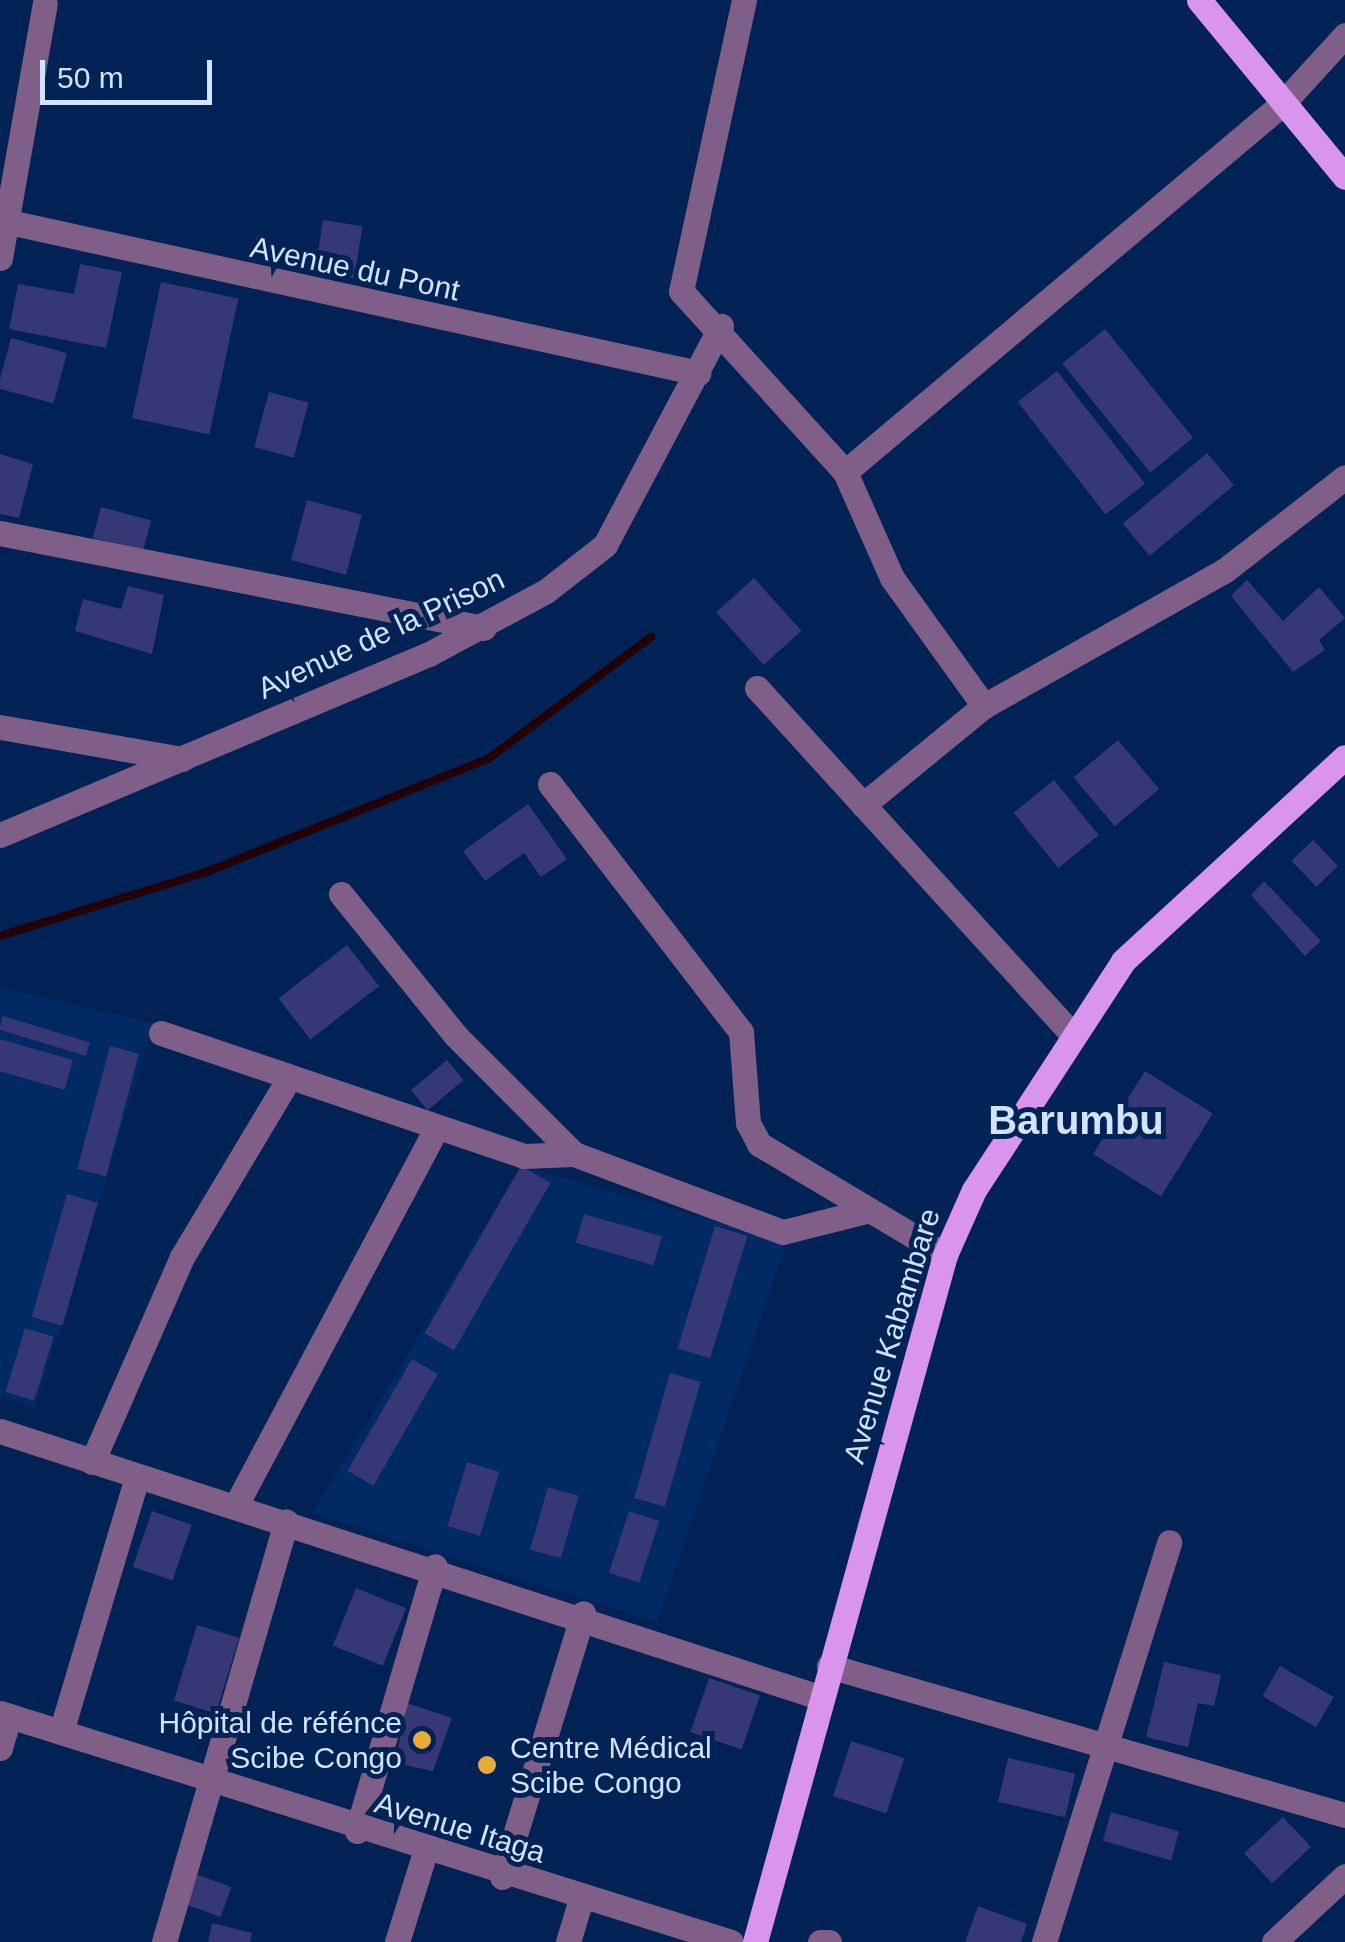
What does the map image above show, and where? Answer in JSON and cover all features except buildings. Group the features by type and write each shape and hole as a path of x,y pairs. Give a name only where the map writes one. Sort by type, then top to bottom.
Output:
{"main road":[{"path":"1200,0 1345,178"},
{"name":"Avenue Kabambare","path":"755,1942 819,1697 945,1255 1007,1130 1070,1032 1184,897 1345,758"}],"street":[{"path":"744,0 681,291 721,326 845,472 892,578 984,706"},
{"path":"0,258 45,4"},
{"path":"845,472 1282,104 1345,35"},
{"name":"Avenue du Pont","path":"4,221 698,373"},
{"name":"Avenue de la Prison","path":"0,835 484,628 606,545 721,326"},
{"path":"864,805 984,706 1224,571 1345,478"},
{"path":"0,533 484,628"},
{"path":"757,688 1070,1032"},
{"path":"0,727 182,759"},
{"path":"550,784 741,1032 748,1123 759,1144 862,1212 945,1255"},
{"path":"341,894 455,1035 574,1154"},
{"path":"161,1033 524,1156 574,1154 783,1232 862,1212"},
{"path":"92,1462 182,1257 290,1078"},
{"path":"236,1505 436,1129"},
{"path":"0,1432 583,1613 819,1697"},
{"path":"60,1732 137,1477"},
{"path":"164,1942 286,1521"},
{"path":"1044,1942 1108,1749 1169,1542"},
{"path":"358,1831 436,1566"},
{"path":"502,1877 583,1613"},
{"path":"829,1666 1345,1815"},
{"path":"0,1748 5,1715"},
{"name":"Avenue Itaga","path":"5,1715 502,1877 731,1942"},
{"path":"397,1942 425,1852"},
{"path":"1274,1942 1345,1876"},
{"path":"568,1942 581,1899"},
{"path":"820,1942 829,1942"}],"shaded area":[{"path":"0,987 154,1023 35,1408 0,1396"},
{"path":"521,1166 787,1241 657,1622 312,1513"}],"waterway":[{"path":"0,936 204,873 488,759 651,637"}],"place":[{"name":"Hôpital de réfénce Scibe Congo","path":"422,1740"},
{"name":"Centre Médical Scibe Congo","path":"487,1765"}],"district":[{"name":"Barumbu","path":"1076,1120"}]}
